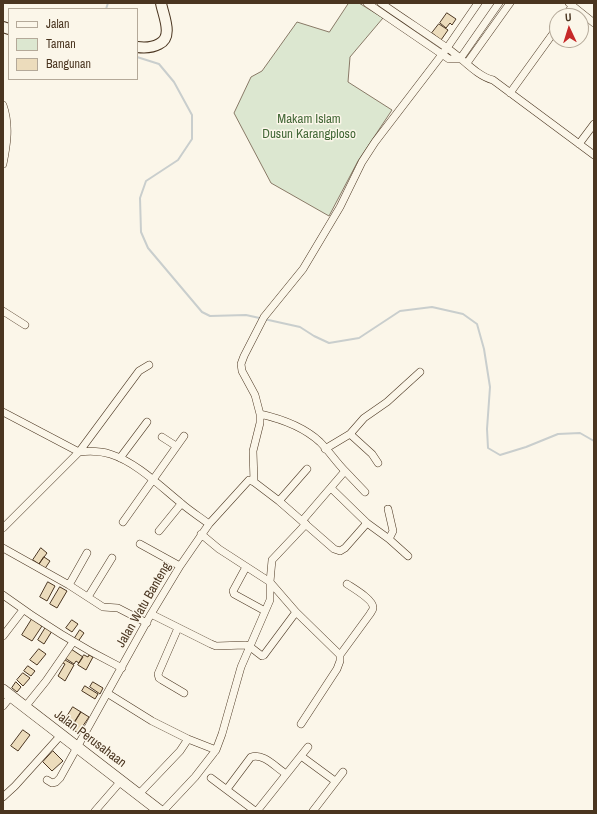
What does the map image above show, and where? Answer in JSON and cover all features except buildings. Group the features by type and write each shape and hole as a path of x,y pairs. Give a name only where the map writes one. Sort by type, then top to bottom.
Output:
{"main road":[{"name":"Jalan Perusahaan","path":"7,693 161,810"}],"street":[{"path":"138,47 154,47 164,42 167,37 167,29 161,3"},
{"path":"367,3 445,51"},
{"path":"381,3 445,51 449,59 460,59 487,78 493,80 594,155"},
{"path":"367,523 344,548 340,551 334,549 279,500 250,482 253,451 260,423 260,414 255,395 241,368 244,356 264,317 303,270 340,207 362,162 375,142 445,51 478,3"},
{"path":"460,59 499,3"},
{"path":"467,64 510,3"},
{"path":"570,5 594,23"},
{"path":"510,93 549,39"},
{"path":"3,105 7,125 3,164"},
{"path":"579,144 594,124"},
{"path":"3,311 25,325"},
{"path":"3,528 79,452 139,371 149,365"},
{"path":"325,449 350,434 364,418 387,402 420,372"},
{"path":"3,412 79,452 87,451 108,454 120,458 154,480 182,504 209,524"},
{"path":"260,414 293,425 313,436 365,492"},
{"path":"120,458 147,422"},
{"path":"350,434 372,454 378,463"},
{"path":"123,522 184,436"},
{"path":"162,437 176,446"},
{"path":"279,500 307,469"},
{"path":"161,810 195,777 222,734 247,646 270,600 268,581 272,560 304,523 330,488 345,471"},
{"name":"Jalan Watu Banteng","path":"47,780 52,783 56,782 78,748 151,614 201,534 250,482"},
{"path":"330,488 367,523 408,556"},
{"path":"159,531 182,504"},
{"path":"388,509 393,532 388,539"},
{"path":"201,534 219,549 268,581 296,612 340,656"},
{"path":"140,544 180,566"},
{"path":"3,548 69,585 104,607 118,608 146,623"},
{"path":"69,585 87,553"},
{"path":"88,597 112,558"},
{"path":"246,567 233,591 234,594 264,611"},
{"path":"301,724 337,669 340,656 370,614 373,607 369,599 347,584"},
{"path":"3,595 23,610 73,642 122,668"},
{"path":"3,636 23,610"},
{"path":"151,614 216,646 247,646 262,656 296,612"},
{"path":"178,628 158,674 159,678 184,693"},
{"path":"25,707 46,681 73,642"},
{"path":"3,706 7,693"},
{"path":"107,693 152,721 188,739 213,748"},
{"path":"3,797 15,786 61,735"},
{"path":"139,794 180,751 188,739"},
{"path":"211,778 256,811 308,747"},
{"path":"301,756 335,781"},
{"path":"227,789 251,757 262,757 286,774"},
{"path":"313,811 343,772"},
{"path":"95,811 121,781"}],"green space":[{"name":"Makam Islam Dusun Karangploso","path":"349,3 359,3 383,18 350,57 348,82 392,110 358,161 329,216 271,183 234,113 251,77 262,71 297,22 329,32"}],"waterway":[{"path":"106,8 108,3"},
{"path":"138,57 159,64 174,82 192,115 192,139 178,160 146,181 140,198 141,232 148,248 202,312 210,316 246,315 300,327 329,343 359,338 400,311 432,307 463,314 477,324 484,349 490,387 487,429 488,448 500,455 526,447 558,434 580,433 594,441"}]}
